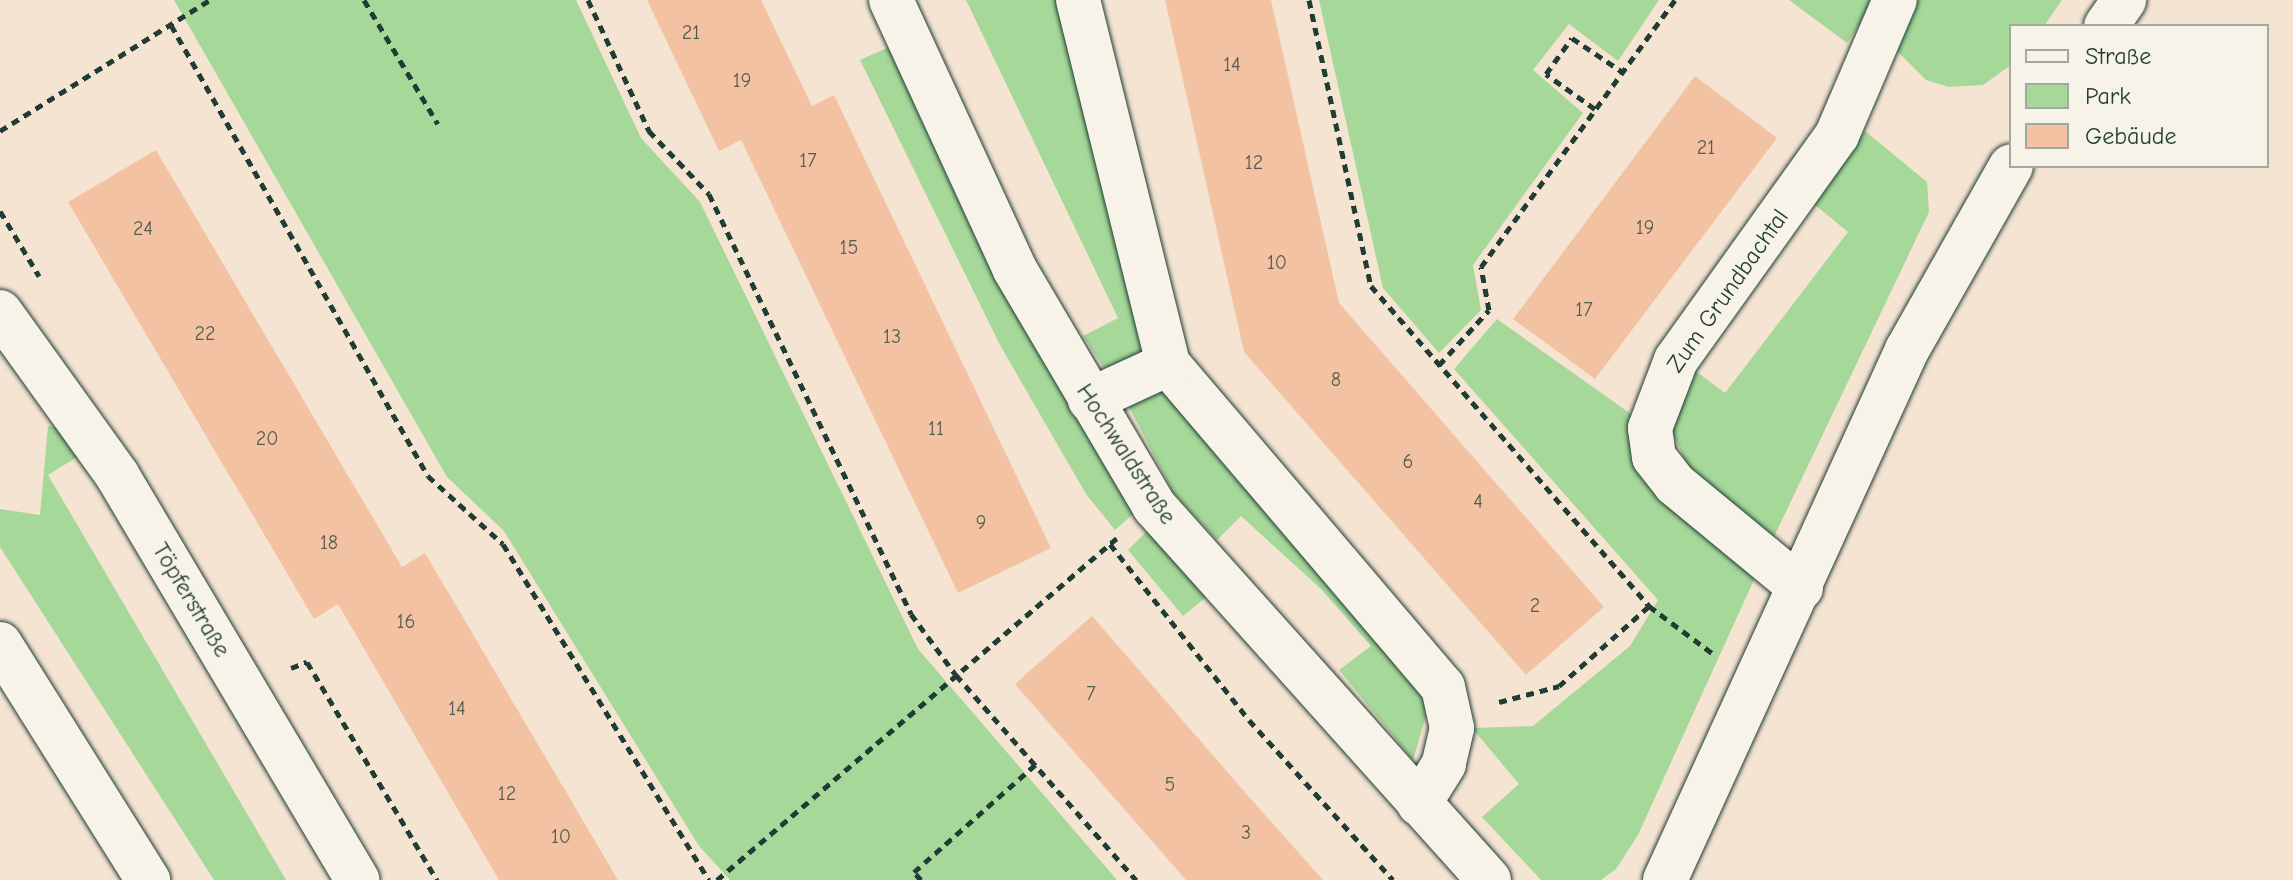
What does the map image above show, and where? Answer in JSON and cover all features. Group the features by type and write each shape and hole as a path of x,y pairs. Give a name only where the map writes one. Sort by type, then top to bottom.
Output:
{"street":[{"name":"Hochwaldstraße","path":"891,0 1014,268 1154,506 1489,880"},
{"path":"1078,0 1168,364 1443,687 1452,728 1444,764 1419,804"},
{"name":"Zum Grundbachtal","path":"1801,588 1675,484 1654,457 1650,428 1676,360 1837,135 1895,0"},
{"path":"2107,24 2124,0"},
{"path":"1665,880 1801,588 1907,350 2010,168"},
{"name":"Töpferstraße","path":"4,326 117,475 357,880"},
{"path":"1090,400 1168,364"},
{"path":"0,644 148,880"}],"path":[{"path":"0,131 210,0"},
{"path":"364,0 438,124"},
{"path":"588,0 649,131 709,194 911,614 956,675 1136,880"},
{"path":"1309,0 1371,286 1649,606 1720,659"},
{"path":"1439,365 1489,310 1481,267 1675,0"},
{"path":"171,25 428,476 503,544 709,880"},
{"path":"1595,109 1546,74 1572,38 1624,73"},
{"path":"717,880 1110,544 1249,720 1393,880"},
{"path":"1449,715 1559,686 1649,606"},
{"path":"921,880 914,872 1035,765"}],"green space":[{"path":"174,0 576,0 641,138 700,202 918,649 1117,880 730,880 699,846 504,531 447,477"},
{"path":"966,0 1066,0 1152,351 1104,368 1083,336 1118,318"},
{"path":"1319,0 1659,0 1618,61 1569,24 1533,70 1583,113 1473,265 1481,310 1439,353 1383,288"},
{"path":"1789,0 1876,0 1847,43"},
{"path":"1907,0 2062,0 2045,24 2009,24 2009,66 1983,85 1949,87 1926,80 1896,50"},
{"path":"889,47 1009,300 1133,514 1115,530 1086,494 1000,345 860,60"},
{"path":"1865,131 1927,182 1929,212 1772,541 1689,469 1670,427 1689,366 1725,393 1848,232 1814,204"},
{"path":"1497,319 1631,414 1637,449 1758,571 1638,835 1616,869 1601,880 1541,880 1482,817 1519,784 1472,728 1533,726 1630,646 1658,600 1454,369"},
{"path":"1160,388 1424,691 1426,716 1413,760 1339,670 1371,646 1321,589 1241,516 1217,540 1173,492 1129,407"},
{"path":"48,426 61,428 77,457 48,475 286,880 214,880 0,547 0,509 40,515"},
{"path":"1150,528 1211,593 1183,616 1128,550"}],"building":[{"path":"647,0 761,0 812,106 834,95 1051,548 958,593 741,140 719,151"},
{"path":"1165,0 1271,0 1339,303 1604,607 1526,675 1244,352"},
{"path":"1695,76 1777,138 1595,379 1513,319"},
{"path":"156,150 402,567 425,553 618,880 499,880 338,604 314,619 68,202"},
{"path":"1092,616 1323,880 1186,880 1015,684"}]}
